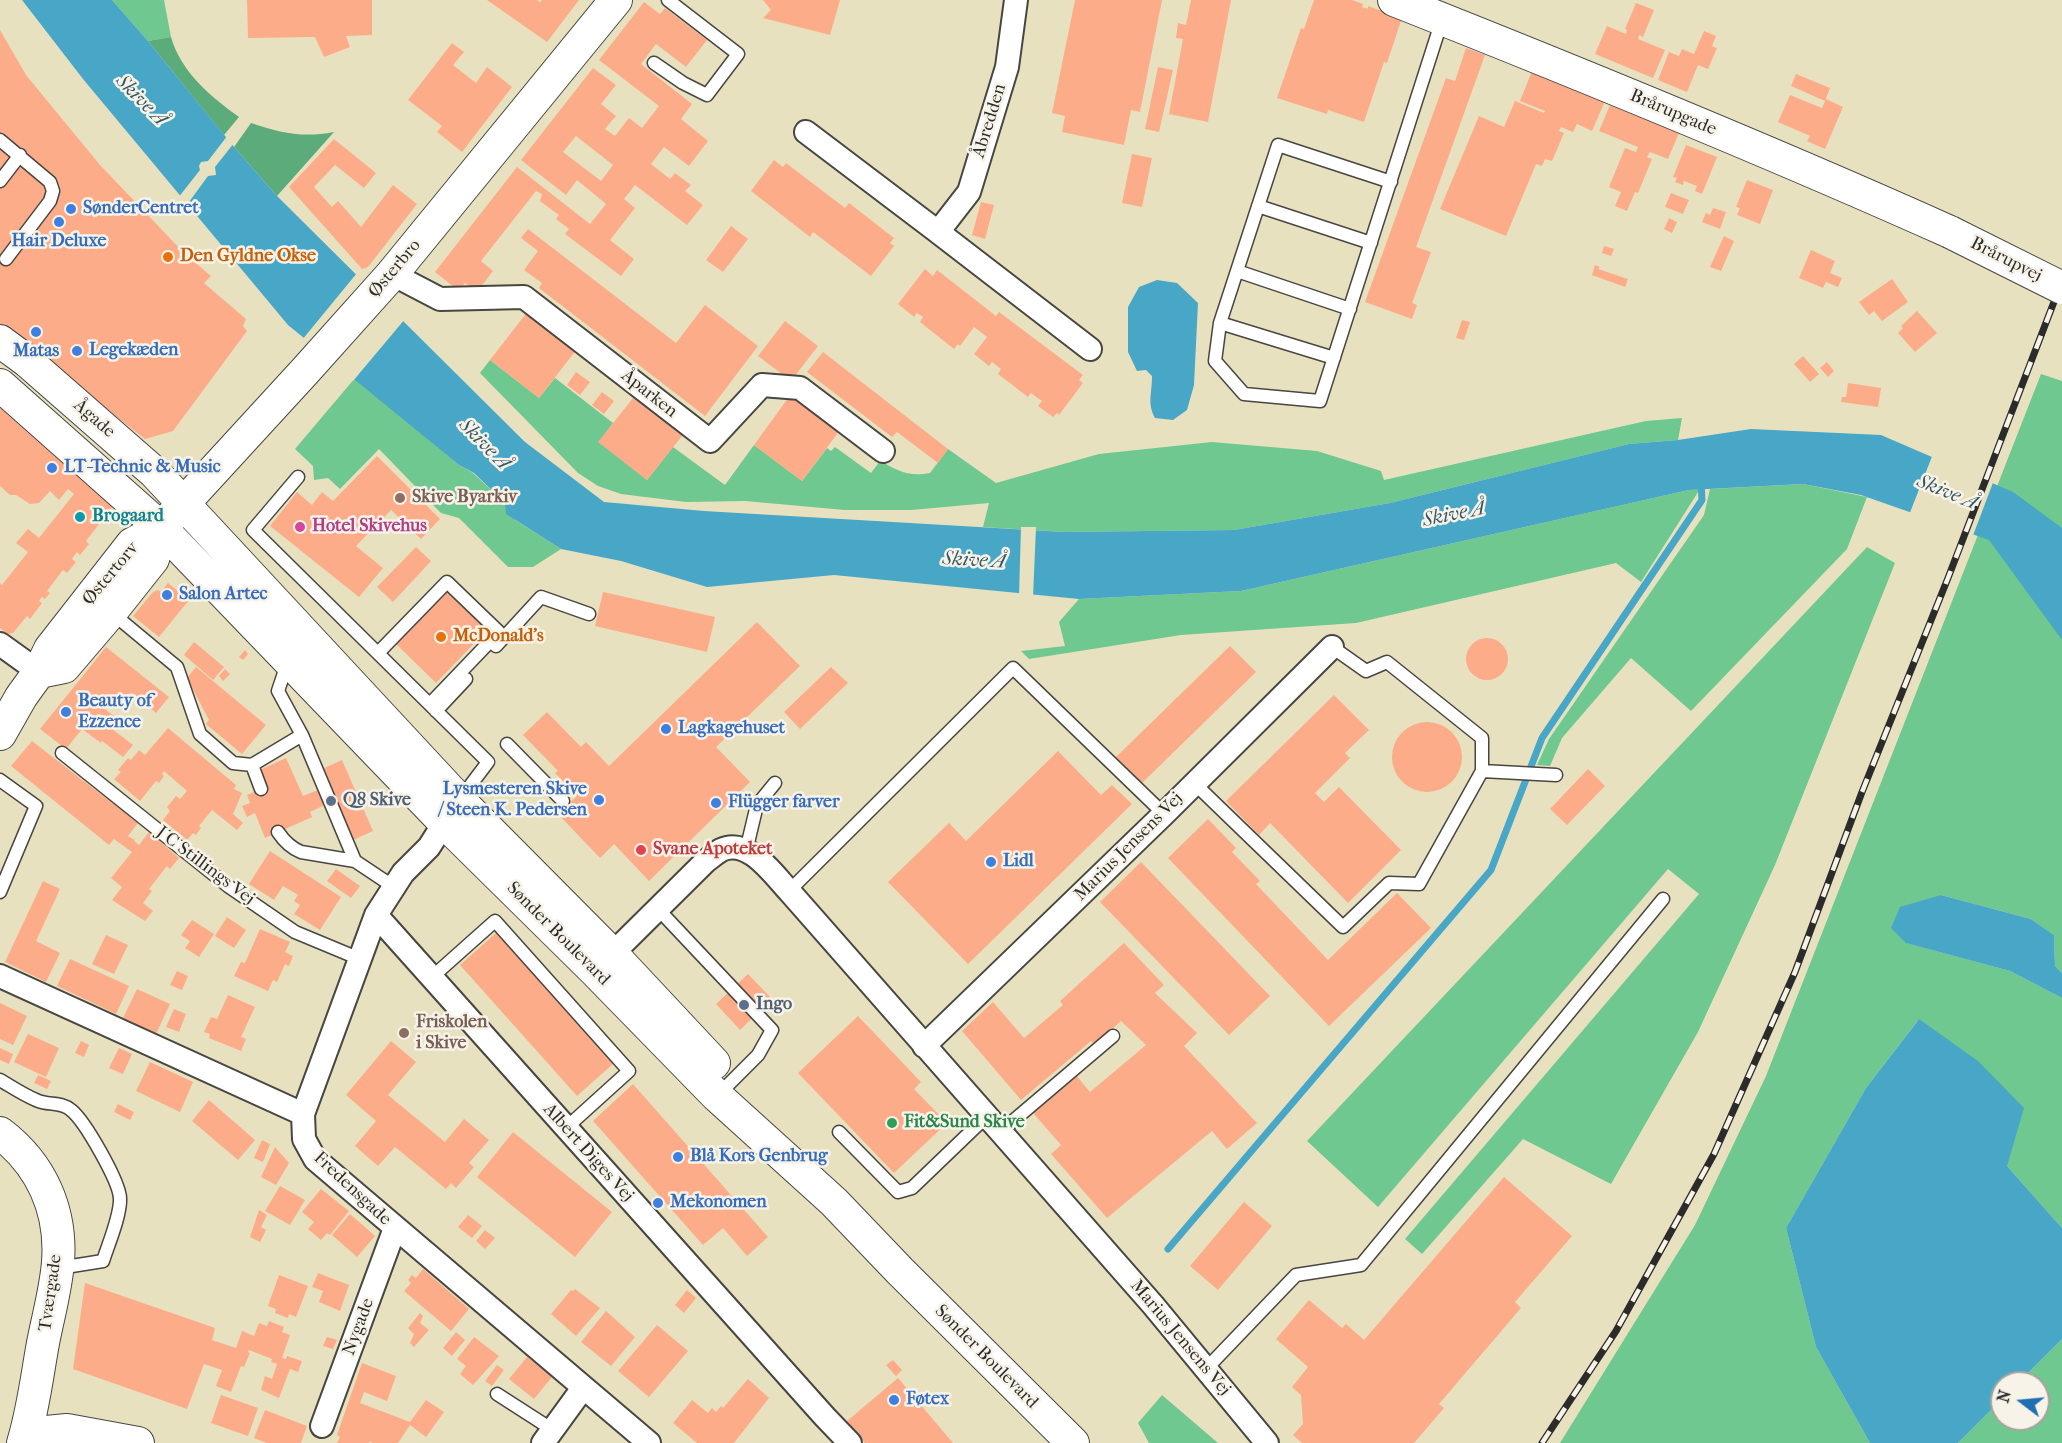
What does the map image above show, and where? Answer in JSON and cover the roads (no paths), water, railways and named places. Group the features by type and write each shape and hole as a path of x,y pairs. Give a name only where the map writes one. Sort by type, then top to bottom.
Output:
{"street":[{"name":"Østerbro","path":"160,528 392,274 616,0"},
{"name":"Åbredden","path":"938,232 969,192 1007,68 1016,0"},
{"name":"Brårupgade","path":"1394,0 1804,167 1950,232"},
{"path":"806,132 1090,349"},
{"name":"Brårupvej","path":"1950,232 2062,288"},
{"name":"Åparken","path":"392,274 440,298 524,297 710,441 762,385 800,388 883,451"},
{"name":"Ågade","path":"0,341 27,361 155,473 184,502"},
{"name":"Ågade","path":"0,384 160,528"},
{"name":"Sønder Boulevard","path":"184,502 452,811"},
{"name":"Sønder Boulevard","path":"160,528 288,660 452,811 604,962 900,1271 1073,1443"},
{"name":"Østertorv","path":"39,672 64,667 111,612 153,559 160,528"},
{"name":"Østertorv","path":"0,734 21,697 39,672 50,650 132,544 160,528"},
{"path":"0,644 39,672"},
{"name":"Marius Jensens Vej","path":"924,1046 1164,814 1332,647"},
{"path":"0,976 303,1114 376,915 403,873 429,847 452,811"},
{"path":"604,962 706,861 722,849 739,848 746,851"},
{"name":"Marius Jensens Vej","path":"746,851 754,855 789,891 1153,1305 1267,1443"},
{"name":"Albert Diges Vej","path":"376,915 850,1443"},
{"name":"Fredensgade","path":"303,1114 304,1139 315,1159 649,1443"},
{"name":"Tværgade","path":"0,1133 28,1158 48,1192 58,1236 57,1268 30,1440"},
{"name":"Nygade","path":"322,1426 395,1228"},
{"name":"Sønder Boulevard","path":"900,1271 1044,1443"},
{"path":"548,1436 583,1388"},
{"path":"30,1440 67,1430 138,1443"}],"lane":[{"path":"654,63 683,83 708,95 738,54 668,0"},
{"path":"1390,182 1278,145 1220,323 1215,361 1244,394 1320,401 1443,19"},
{"path":"0,140 50,182 53,191 50,201 6,260"},
{"path":"0,182 20,155"},
{"path":"1258,206 1371,243"},
{"path":"1237,272 1350,309"},
{"path":"1220,323 1334,358"},
{"path":"298,477 253,530 488,762 452,811"},
{"path":"378,653 447,582 499,632 433,708"},
{"path":"433,708 541,597 590,614"},
{"path":"111,612 177,667 200,734 233,763 252,765 302,735"},
{"path":"1194,783 1343,927 1389,883 1419,885 1482,771 1482,738 1387,662 1366,671 1332,647"},
{"path":"288,660 279,691 302,735 355,861"},
{"path":"789,891 1013,668 1164,814"},
{"path":"507,744 563,801"},
{"name":"J C Stillings Vej","path":"62,753 228,886 295,932 360,959"},
{"path":"252,765 261,789"},
{"path":"1482,771 1556,775"},
{"path":"0,780 36,806 0,892"},
{"path":"746,851 757,805 775,783"},
{"path":"278,832 288,844 301,852 355,861 394,887"},
{"path":"1206,1369 1296,1275 1361,1265 1663,899"},
{"path":"658,909 772,1030 758,1055 724,1088"},
{"path":"431,978 495,921 629,1071 566,1128"},
{"path":"839,1132 898,1192 912,1188 1113,1036"},
{"path":"0,1080 39,1102 60,1104 72,1110 87,1128 104,1159 120,1198 115,1226 103,1261 57,1268"},
{"path":"497,1394 548,1436"}],"water":[{"name":"Skive Å","path":"22,0 112,0 277,196 525,442 604,502 704,511 1064,532 1234,530 1390,503 1629,444 1678,440 1751,429 1881,435 2013,492 2062,528 2062,640 1989,540 1861,495 1803,484 1689,490 1241,591 1079,599 834,575 707,587 621,561 561,549 506,514 505,503 474,473 459,465 288,325 83,79"},
{"path":"1157,280 1177,283 1198,303 1194,385 1187,410 1173,420 1155,418 1151,403 1152,376 1146,370 1137,371 1128,352 1128,307 1139,287"},
{"path":"1941,895 2031,919 2054,935 2055,966 2062,973 2062,998 2010,971 1906,943 1891,928 1900,907"},
{"path":"1919,1019 1978,1061 2024,1108 2007,1166 2062,1228 2062,1339 2030,1371 1990,1371 1990,1411 1958,1443 1870,1443 1816,1347 1786,1228 1866,1088"}],"waterway":[{"path":"1168,1249 1491,870 1542,738 1702,500 1701,481"}],"railway":[{"path":"1542,1443 1616,1331 1714,1154 1795,972 1862,792 1948,578 2062,281"}],"place":[{"name":"SønderCentret","path":"71,209"},
{"name":"Hair Deluxe","path":"59,222"},
{"name":"Den Gyldne Okse","path":"168,257"},
{"name":"Matas","path":"36,332"},
{"name":"Legekæden","path":"77,351"},
{"name":"LT-Technic & Music","path":"52,468"},
{"name":"Skive Byarkiv","path":"400,498"},
{"name":"Brogaard","path":"80,517"},
{"name":"Hotel Skivehus","path":"300,527"},
{"name":"Salon Artec","path":"167,595"},
{"name":"McDonald's","path":"441,637"},
{"name":"Beauty of Ezzence","path":"66,712"},
{"name":"Lagkagehuset","path":"666,729"},
{"name":"Lysmesteren Skive / Steen K. Pedersen","path":"599,800"},
{"name":"Q8 Skive","path":"331,801"},
{"name":"Flügger farver","path":"716,803"},
{"name":"Svane Apoteket","path":"641,850"},
{"name":"Lidl","path":"991,862"},
{"name":"Ingo","path":"744,1005"},
{"name":"Friskolen i Skive","path":"404,1033"},
{"name":"Fit&Sund Skive","path":"892,1123"},
{"name":"Blå Kors Genbrug","path":"678,1157"},
{"name":"Mekonomen","path":"658,1203"},
{"name":"Føtex","path":"894,1400"}]}
